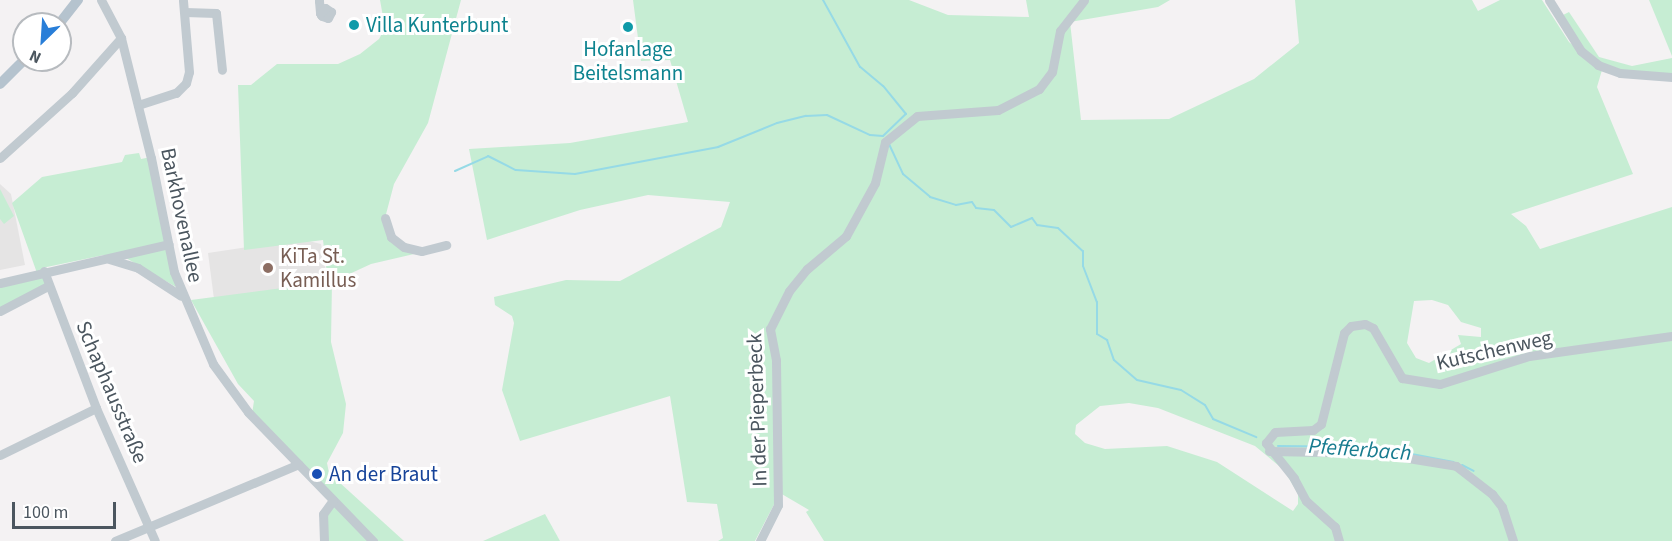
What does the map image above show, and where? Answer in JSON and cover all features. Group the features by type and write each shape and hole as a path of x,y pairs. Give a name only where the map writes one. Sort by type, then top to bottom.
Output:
{"main road":[{"path":"68,12 78,0"},
{"path":"0,84 12,72"}],"street":[{"name":"Barkhovenallee","path":"101,0 121,38 181,296 223,380 373,541"},
{"path":"138,105 176,93 186,83 189,72 183,0"},
{"path":"319,0 320,13"},
{"name":"In der Pieperbeck","path":"760,541 778,506 776,360 770,329 796,280 849,231 874,183 882,148 902,125 929,113 998,110 1039,89 1052,72 1060,31 1084,0"},
{"path":"1549,0 1581,51 1598,65 1620,74 1672,77"},
{"path":"185,12 216,13 222,70"},
{"path":"0,158 72,93 121,38"},
{"path":"385,218 391,237 404,247 422,250 446,245"},
{"path":"0,283 169,244"},
{"path":"104,258 138,267 181,296"},
{"name":"Schaphausstraße","path":"44,272 96,408 155,541"},
{"path":"0,311 48,286"},
{"name":"Kutschenweg","path":"1269,451 1266,441 1275,432 1313,430 1323,422 1344,333 1356,324 1369,326 1378,333 1400,376 1412,382 1440,384 1529,356 1672,336"},
{"path":"0,455 96,408"},
{"path":"1269,451 1294,478 1306,501 1334,525 1339,541"},
{"path":"1269,451 1377,453 1447,463 1470,474 1492,494 1502,507 1513,541"},
{"path":"115,541 299,464"},
{"path":"324,541 323,514 333,500"}],"shaded area":[{"path":"0,184 11,194 25,265 0,270"},
{"name":"KiTa St. Kamillus","path":"300,239 321,244 328,283 214,299 208,253"}],"green space":[{"path":"380,0 461,0 428,123 394,184 385,218 388,232 414,254 371,264 332,282 331,342 346,404 343,433 327,463 329,473 404,541 324,541 323,520 333,501 252,414 254,401 238,384 191,300 328,282 323,240 244,250 238,85 251,85 277,64 338,64 360,54 379,39 385,28"},
{"path":"633,0 909,0 948,15 1029,17 1026,0 1170,0 1158,7 1070,22 1081,120 1169,119 1254,79 1299,43 1295,0 1472,0 1478,11 1500,0 1542,0 1569,42 1602,70 1597,87 1633,174 1511,214 1526,226 1540,249 1672,207 1672,541 824,541 806,512 809,510 780,493 755,541 718,541 723,538 717,504 687,502 670,396 520,441 502,390 514,323 512,316 495,305 494,297 566,280 620,281 721,227 730,202 648,195 580,210 487,240 469,149 570,143 688,122 670,60 641,61","holes":["1432,300 1448,305 1461,322 1481,328 1481,337 1458,335 1461,344 1429,363 1416,358 1407,343 1414,301","1129,403 1158,408 1255,446 1284,470 1298,494 1298,504 1293,511 1217,462 1167,446 1105,449 1085,443 1075,434 1076,425 1100,406"]},
{"path":"1649,0 1672,0 1672,56"},
{"path":"1569,12 1599,57 1632,66 1672,58 1672,75 1620,71 1592,60 1561,16"},
{"path":"139,153 141,159 151,157 176,287 126,258 104,255 42,268 47,285 0,310 0,283 37,273 12,203 42,177 122,162 125,155"},
{"path":"0,189 14,216 4,224 0,219"},
{"path":"545,514 560,541 483,541"}],"waterway":[{"path":"455,171 488,156 516,170 575,174 718,147 777,123 806,116 827,115 870,135 883,136 906,114 883,86 860,67 823,0"},
{"name":"Pfefferbach","path":"889,144 903,174 930,197 956,205 972,202 976,208 994,210 1011,227 1032,218 1037,225 1058,228 1083,251 1083,266 1097,302 1097,334 1107,340 1114,360 1137,380 1181,390 1205,405 1213,419 1256,437"},
{"name":"Pfefferbach","path":"1278,446 1375,447 1454,462"},
{"name":"Pfefferbach","path":"1462,465 1474,471"}],"place":[{"name":"Villa Kunterbunt","path":"354,25"},
{"name":"Hofanlage Beitelsmann","path":"628,27"},
{"name":"KiTa St. Kamillus","path":"268,268"},
{"name":"An der Braut","path":"317,474"}]}
